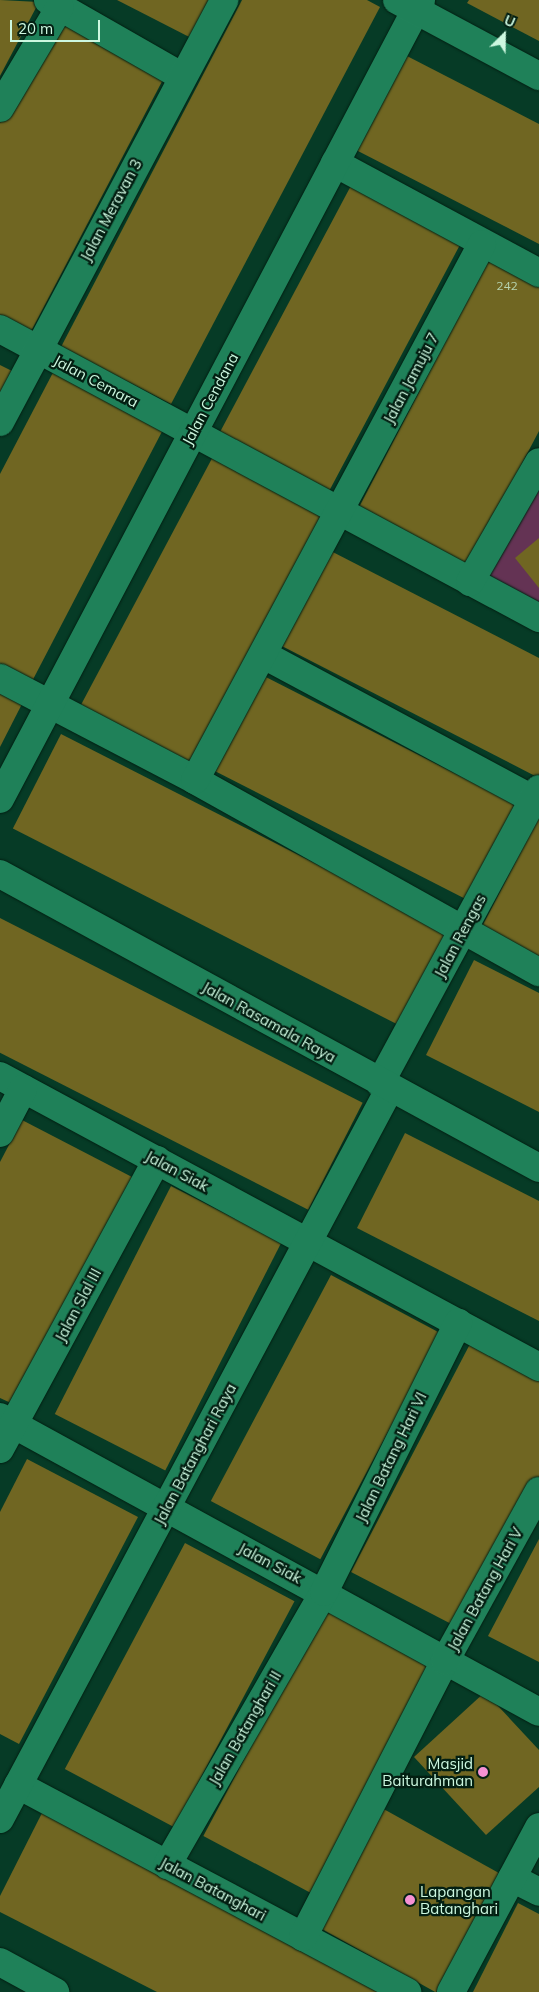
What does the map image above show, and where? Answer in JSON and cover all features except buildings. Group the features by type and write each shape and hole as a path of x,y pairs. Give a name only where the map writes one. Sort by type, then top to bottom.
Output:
{"street":[{"name":"Jalan Meravan 3","path":"0,422 224,0"},
{"path":"0,108 54,3 182,76"},
{"path":"411,3 539,76"},
{"name":"Jalan Cendana","path":"0,799 335,163 411,3"},
{"path":"335,163 482,244 539,273"},
{"name":"Jalan Jamuju 7","path":"195,780 264,655 482,244"},
{"name":"Jalan Cemara","path":"0,330 539,618"},
{"path":"470,582 539,462"},
{"path":"264,655 536,794"},
{"path":"0,678 195,780 462,931 539,972"},
{"name":"Jalan Rengas","path":"385,1086 462,931 536,794"},
{"name":"Jalan Rasamala Raya","path":"0,874 385,1086 539,1168"},
{"path":"0,1133 12,1082"},
{"name":"Jalan Siak","path":"12,1082 539,1367"},
{"name":"Jalan Batanghari Raya","path":"0,1819 167,1508 307,1241 385,1086"},
{"name":"Jalan Slal III","path":"0,1449 7,1421 157,1160"},
{"name":"Jalan Batang Hari VI","path":"324,1592 458,1323"},
{"name":"Jalan Siak","path":"7,1421 324,1592 539,1712"},
{"name":"Jalan Batang Hari V","path":"303,1937 445,1661 539,1490"},
{"name":"Jalan Batanghari II","path":"167,1865 324,1592"},
{"name":"Jalan Batanghari","path":"18,1785 407,1992"},
{"path":"451,1992 539,1827"},
{"path":"512,1878 539,1892"},
{"path":"0,1962 56,1992"}],"shaded area":[{"path":"539,455 539,618 470,582"}],"place":[{"name":"Masjid Baiturahman","path":"483,1772"},
{"name":"Lapangan Batanghari","path":"410,1900"}]}
